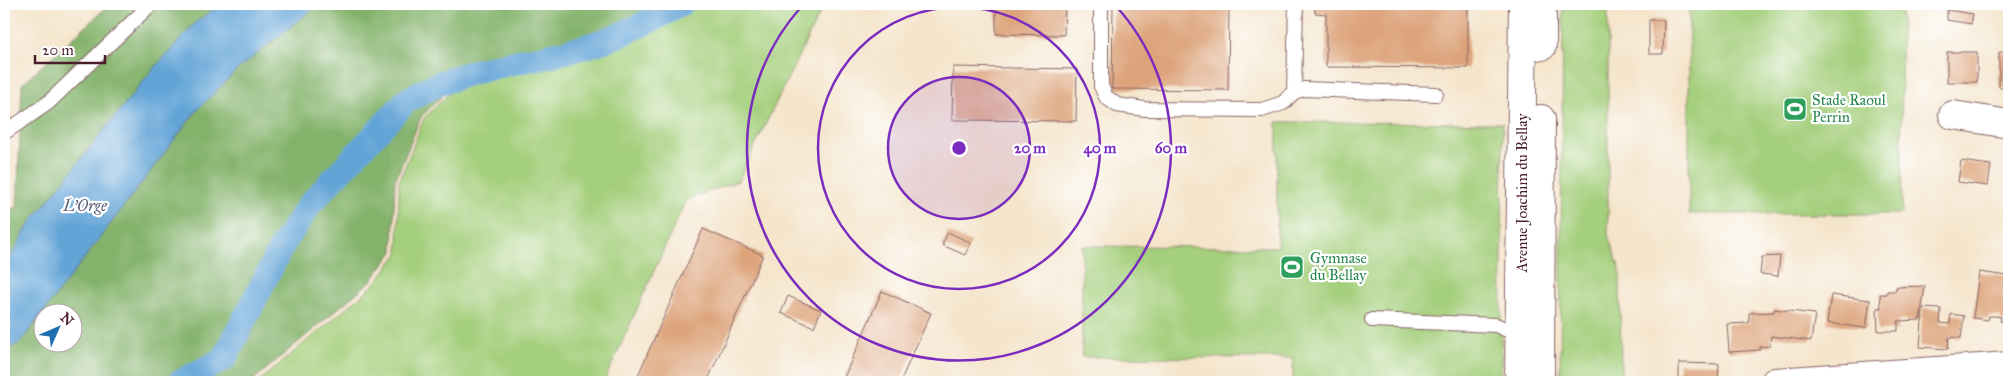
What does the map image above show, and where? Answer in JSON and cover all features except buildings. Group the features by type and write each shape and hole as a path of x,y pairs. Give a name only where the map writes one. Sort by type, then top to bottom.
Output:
{"street":[{"name":"Avenue Joachim du Bellay","path":"1523,4 1530,338 1540,382"},
{"name":"Avenue Joachim du Bellay","path":"1519,382 1530,338 1542,4"},
{"path":"1953,115 2009,124"},
{"path":"1775,382 2009,366"}],"lane":[{"path":"4,133 48,103 151,4"},
{"path":"1101,4 1101,86 1106,97 1117,105 1144,109 1262,110 1283,102 1294,92 1304,88 1436,94"},
{"path":"1294,92 1296,4"},
{"path":"1372,320 1496,325 1530,338"}],"green space":[{"path":"110,4 684,4 648,26 588,51 548,61 512,64 461,77 421,117 395,181 393,252 371,281 251,382 4,382 4,210 17,208 22,84"},
{"path":"691,4 824,4 738,181 686,200 604,382 258,382 375,284 398,253 399,182 424,118 464,79 513,67 549,64 589,54 650,29"},
{"path":"1563,4 1608,4 1608,235 1620,269 1621,382 1560,382"},
{"name":"Stade Raoul Perrin","path":"1689,4 1901,4 1902,214 1689,214"},
{"name":"Gymnase du Bellay","path":"1277,122 1503,123 1501,382 1293,382 1293,358 1082,357 1082,246 1277,247"}],"water":[{"name":"L'Orge","path":"221,4 319,4 238,69 197,110 50,304 32,304 32,327 20,343 4,351 4,268 30,223 149,74 197,21"}],"waterway":[{"path":"180,382 224,359 282,246 310,204 406,101 446,81 467,74 604,41 643,24 681,4"}],"place":[{"name":"Stade Raoul Perrin","path":"1795,109"},
{"name":"Gymnase du Bellay","path":"1292,267"}]}
